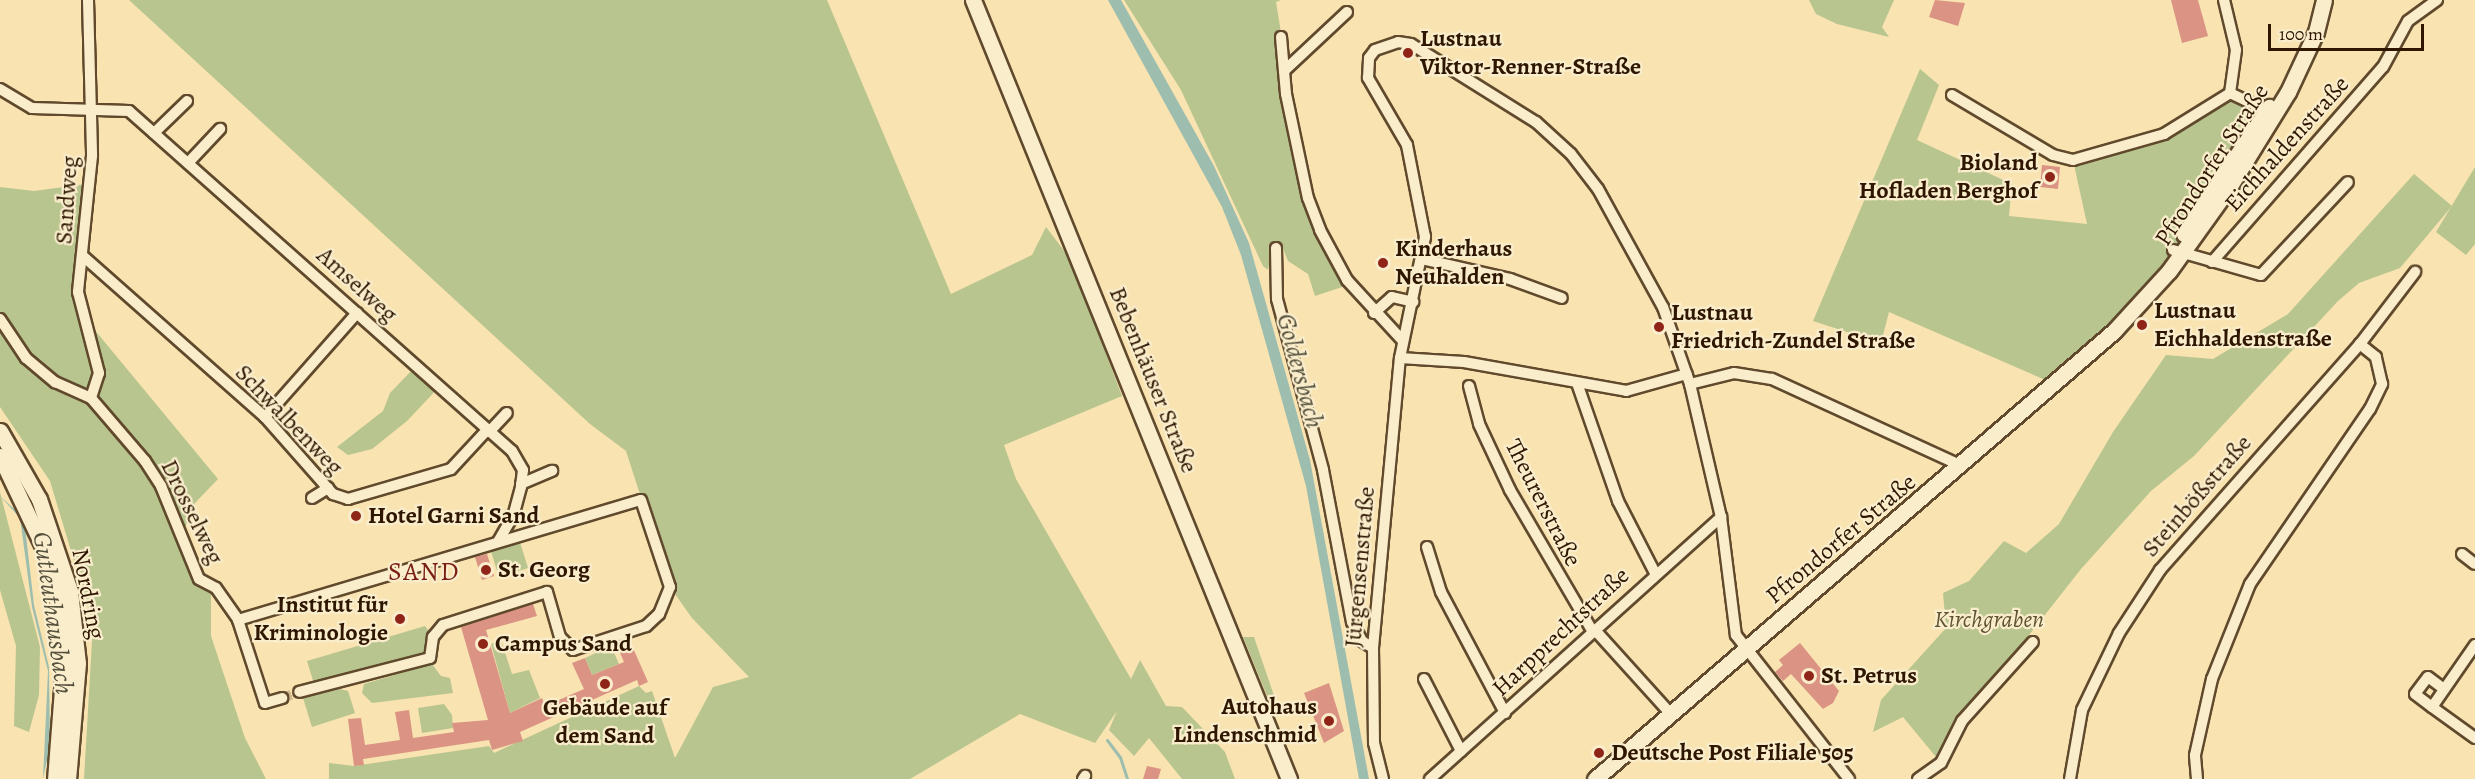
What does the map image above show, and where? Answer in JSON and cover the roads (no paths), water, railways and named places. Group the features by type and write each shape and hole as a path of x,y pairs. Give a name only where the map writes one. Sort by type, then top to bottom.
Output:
{"street":[{"name":"Sandweg","path":"87,0 92,156 79,309 99,373 91,398"},
{"name":"Bebenhäuser Straße","path":"973,0 1289,779"},
{"path":"2224,0 2236,50 2230,93"},
{"name":"Eichhaldenstraße","path":"2212,262 2383,67 2408,21 2437,0"},
{"name":"Pfrondorfer Straße","path":"1595,779 1962,465 2114,331 2177,252 2271,112 2316,32 2323,4"},
{"path":"1284,71 1347,12"},
{"path":"1281,37 1284,71 1310,207 1347,280 1374,313 1402,340"},
{"name":"Jürgensenstraße","path":"1383,779 1374,743 1373,648 1402,340 1413,302 1425,237 1414,168 1394,119 1368,78 1369,58 1383,44 1411,44 1536,122 1571,154 1625,235 1663,307 1688,379 1721,517 1735,630 1745,649 1849,779"},
{"name":"Amselweg","path":"0,89 32,108 129,111 488,431 520,462 521,484 514,514 498,542"},
{"path":"1952,95 2053,155 2073,160 2164,134 2230,93"},
{"path":"2230,93 2271,112"},
{"path":"154,133 187,101"},
{"path":"188,163 220,129"},
{"path":"2177,252 2251,275 2266,273 2348,182"},
{"path":"1276,248 1277,299 1323,470 1352,622 1362,641 1373,648"},
{"name":"Schwalbenweg","path":"84,256 265,417 328,488 348,500 451,469 507,413"},
{"path":"1422,259 1510,279 1562,298"},
{"name":"Steinbößstraße","path":"2070,779 2082,710 2105,659 2141,598 2187,537 2360,344 2415,272"},
{"path":"1374,313 1381,302 1392,297 1413,302"},
{"path":"265,417 357,313"},
{"name":"Drosselweg","path":"0,319 26,358 55,382 91,398 161,486 199,579 216,588 238,620"},
{"path":"2197,779 2195,755 2212,679 2250,584 2370,409 2382,384 2376,357 2360,344"},
{"path":"1400,358 1464,362 1626,391 1734,373 1772,379 1962,465"},
{"path":"1579,383 1618,501 1655,573"},
{"name":"Theurerstraße","path":"1469,386 1479,424 1510,490 1594,631 1671,714"},
{"name":"Nordring","path":"0,431 39,499 70,591 78,663 68,779"},
{"name":"Nordring","path":"0,456 38,535 56,592 64,663 55,779"},
{"path":"521,484 552,471"},
{"path":"312,498 328,488"},
{"path":"282,698 265,703 238,620 641,500 670,587 659,614 646,626 585,649 566,645 547,592 443,625 433,637 430,658 299,692"},
{"name":"Harpprechtstraße","path":"1430,779 1506,713 1655,573 1721,517"},
{"path":"1427,547 1441,592 1506,713"},
{"path":"2462,554 2475,564"},
{"path":"1918,779 1941,763 1962,721 2032,642"},
{"path":"2432,707 2475,645"},
{"path":"2444,689 2428,677 2415,694 2475,738"},
{"path":"1424,680 1461,751"}],"waterway":[{"path":"1107,740 1120,757 1127,779"}],"tunnel":[{"path":"282,698 299,692"}],"place":[{"name":"Lustnau Viktor-Renner-Straße","path":"1408,53"},
{"name":"Bioland Hofladen Berghof","path":"2050,177"},
{"name":"Kinderhaus Neuhalden","path":"1383,263"},
{"name":"Lustnau Eichhaldenstraße","path":"2142,325"},
{"name":"Lustnau Friedrich-Zundel Straße","path":"1659,327"},
{"name":"Hotel Garni Sand","path":"356,516"},
{"name":"St. Georg","path":"486,570"},
{"name":"Institut für Kriminologie","path":"400,619"},
{"name":"Campus Sand","path":"483,644"},
{"name":"St. Petrus","path":"1809,676"},
{"name":"Gebäude auf dem Sand","path":"605,684"},
{"name":"Autohaus Lindenschmid","path":"1329,721"},
{"name":"Deutsche Post Filiale 505","path":"1599,753"}],"district":[{"name":"SAND","path":"424,572"}],"water label":[{"name":"Goldersbach","path":"1300,371"},
{"name":"Gutleuthausbach","path":"53,613"}],"park label":[{"name":"Kirchgraben","path":"1989,620"}]}
